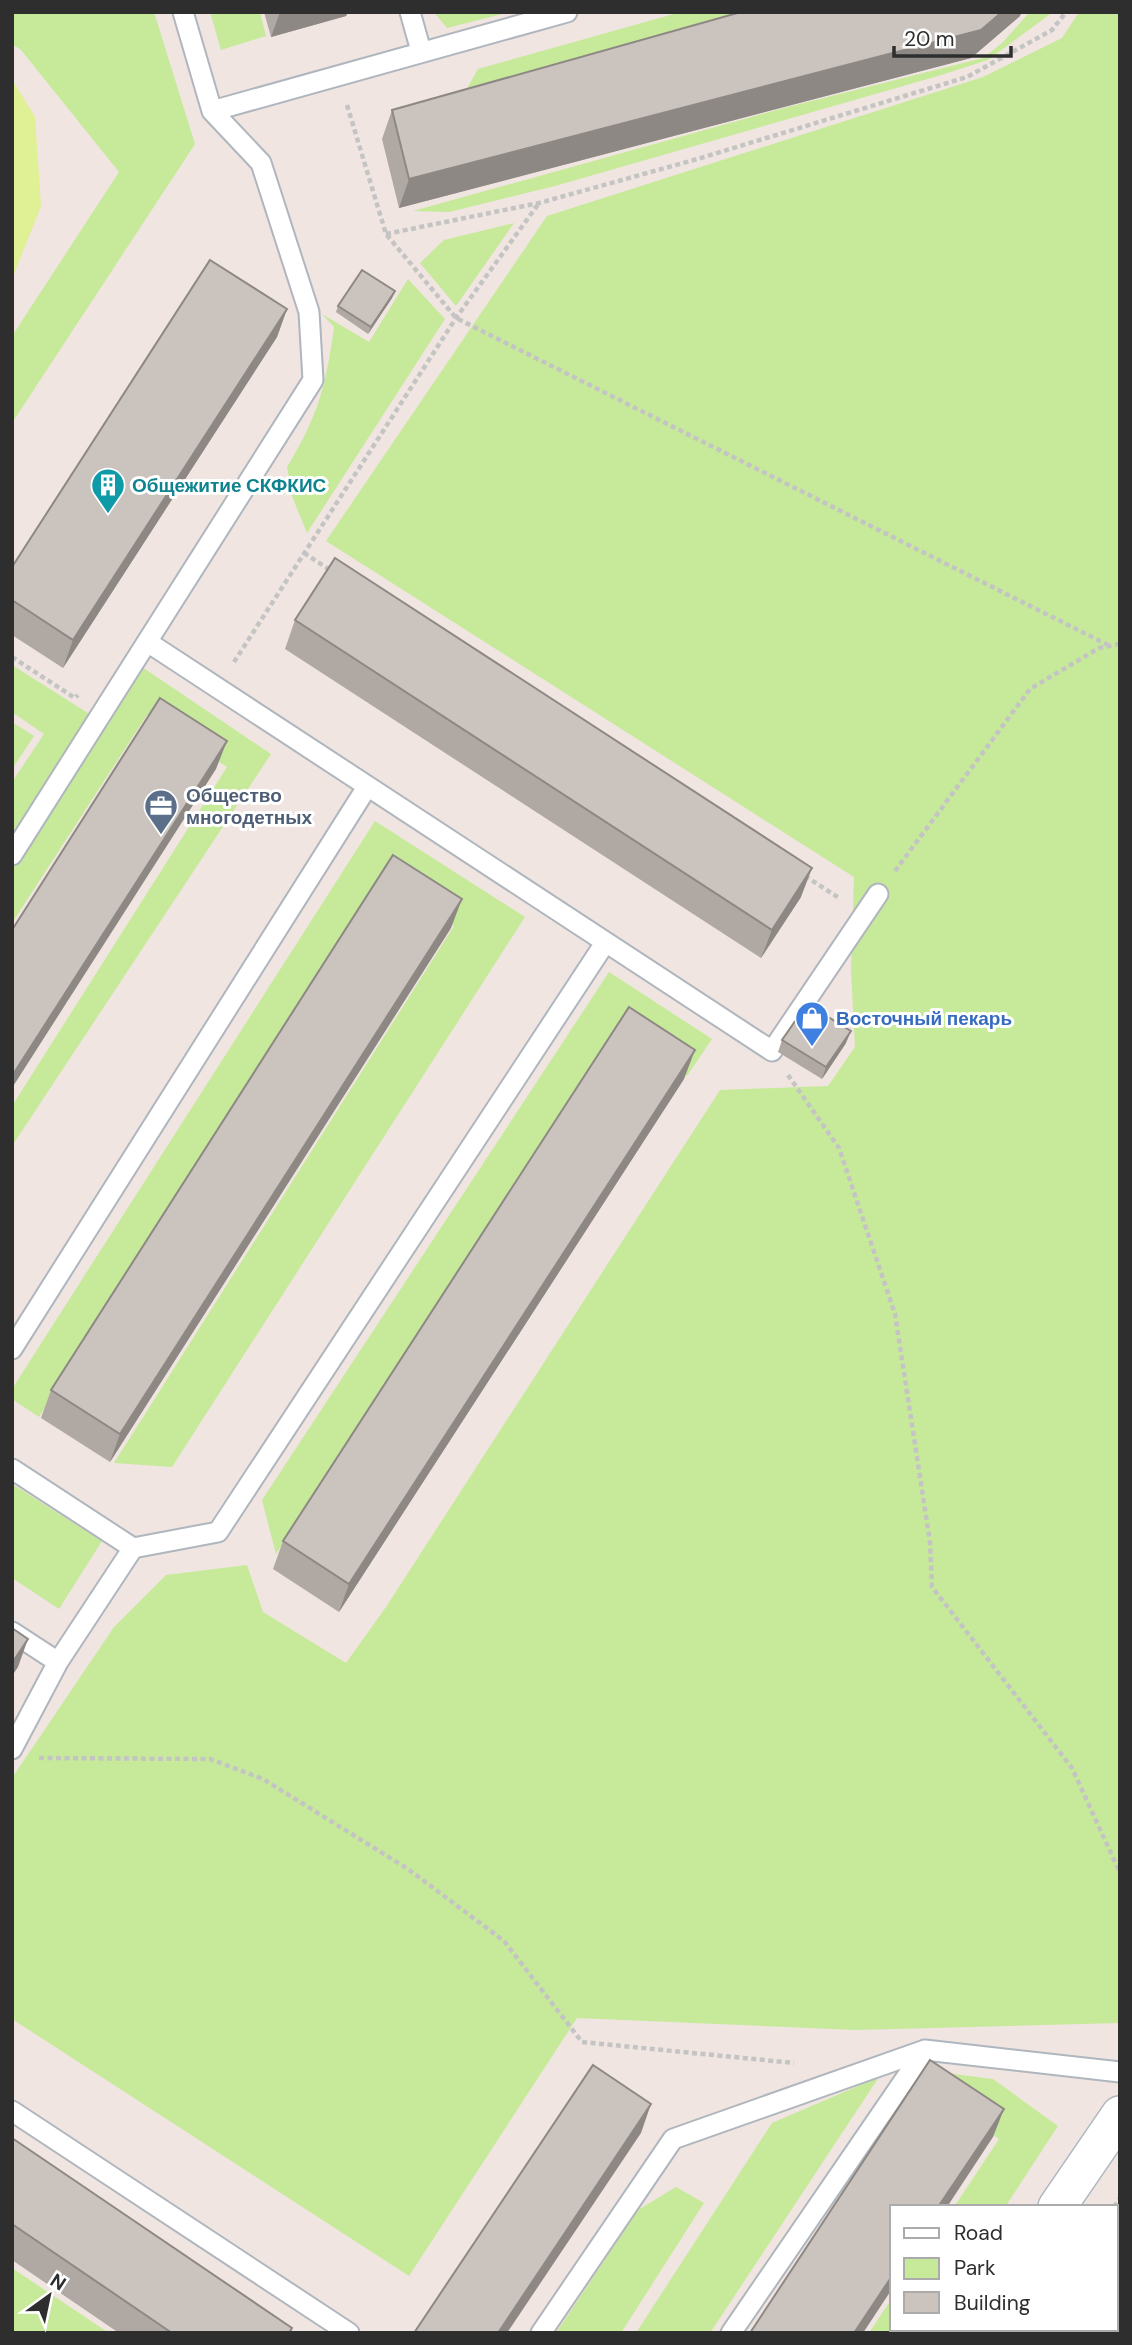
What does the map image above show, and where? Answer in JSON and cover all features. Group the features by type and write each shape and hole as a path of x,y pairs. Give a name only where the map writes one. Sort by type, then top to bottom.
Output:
{"street":[{"path":"1058,2205 1120,2115"}],"lane":[{"path":"12,855 149,643 313,380 309,312 261,163 212,111 183,12"},
{"path":"410,12 421,51"},
{"path":"212,111 567,12"},
{"path":"149,643 772,1051 878,894"},
{"path":"12,1349 367,787"},
{"path":"12,1469 133,1548 218,1532 605,943"},
{"path":"19,1754 58,1662 133,1548"},
{"path":"12,1632 58,1662"},
{"path":"541,2333 673,2139 925,2050 1120,2072"},
{"path":"731,2333 925,2050"},
{"path":"12,2111 349,2333"}],"path":[{"path":"386,234 539,202 694,160 967,77 1052,30 1066,12"},
{"path":"338,74 386,234 456,318 1110,646"},
{"path":"217,688 456,318 539,202"},
{"path":"304,553 339,576"},
{"path":"878,894 1030,689 1099,648 1120,644"},
{"path":"12,657 75,698 85,690"},
{"path":"794,869 864,914"},
{"path":"772,1051 839,1148 895,1314 930,1542 932,1587 1072,1768 1120,1874"},
{"path":"19,1754 209,1759 263,1779 408,1869 504,1941 582,2042 800,2063"}],"green space":[{"path":"12,12 154,12 195,144 12,423 12,336 119,172 21,50 12,44"},
{"path":"210,12 260,12 266,36 221,50"},
{"path":"434,12 506,12 506,13 447,28"},
{"path":"681,12 807,12 453,113 478,69"},
{"path":"1030,12 1053,12 988,60 555,186 449,212 413,211 784,108 983,58 1002,43"},
{"path":"1079,12 1120,12 1120,2023 856,2030 577,2018 409,2276 12,2019 12,1778 114,1627 166,1575 247,1565 263,1612 346,1663 386,1607 720,1090 828,1086 855,1047 851,971 854,877 326,541 547,216 983,77 1062,38"},
{"path":"12,79 35,117 41,206 12,279"},
{"path":"514,223 456,306 420,263 444,240"},
{"path":"408,279 445,319 307,533 292,496 287,467 313,416 328,367 334,327 322,314 369,342"},
{"path":"12,665 91,715 12,833 12,782 44,734 12,712"},
{"path":"142,667 271,754 12,1146 12,1106 227,767 147,715 12,923 12,868"},
{"path":"12,722 34,736 12,769"},
{"path":"375,821 525,917 172,1467 114,1463 454,926 378,878 39,1417 12,1399 12,1389"},
{"path":"609,972 712,1039 687,1076 618,1032 276,1554 262,1500"},
{"path":"12,1484 102,1541 59,1609 12,1578"},
{"path":"939,2072 993,2079 1058,2126 1006,2205 955,2205 999,2139 927,2089"},
{"path":"879,2077 710,2333 636,2333 772,2123"},
{"path":"676,2187 704,2203 621,2333 556,2333 638,2210"},
{"path":"12,2268 109,2333 12,2333"},
{"path":"890,2301 890,2331 924,2331 922,2333 869,2333"}],"building":[{"path":"741,12 1002,12 981,30 409,179 392,110"},
{"name":"Общежитие СКФКИС","path":"210,260 287,309 73,640 12,600 12,567"},
{"path":"362,270 395,291 371,327 338,306"},
{"path":"335,558 812,868 772,930 295,620"},
{"path":"160,698 227,741 12,1076 12,930"},
{"path":"393,855 462,899 120,1434 51,1390"},
{"name":"Восточный пекарь","path":"807,1004 851,1031 826,1067 782,1040"},
{"path":"629,1007 695,1050 349,1584 283,1541"},
{"path":"12,1628 28,1639 12,1663"},
{"path":"930,2060 1004,2109 939,2205 890,2205 890,2279 854,2333 750,2333"},
{"path":"593,2065 651,2104 498,2333 414,2333"},
{"path":"12,2138 292,2328 289,2333 172,2333 12,2224"}],"place":[{"name":"Общежитие СКФКИС","path":"108,515"},
{"name":"Общество многодетных","path":"161,836"},
{"name":"Восточный пекарь","path":"812,1048"}]}
